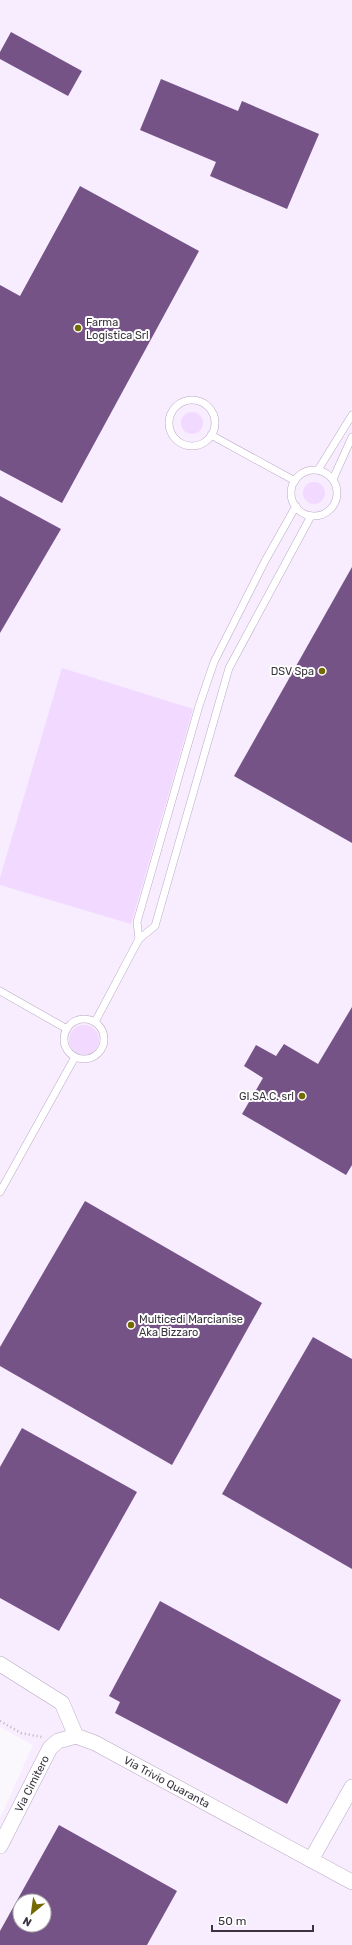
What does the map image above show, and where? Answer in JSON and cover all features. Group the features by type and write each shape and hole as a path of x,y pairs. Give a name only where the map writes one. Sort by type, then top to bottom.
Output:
{"street":[{"path":"0,1664 62,1703 76,1736 58,1741"},
{"name":"Via Trivio Quaranta","path":"76,1736 95,1743 352,1882"},
{"name":"Via Cimitero","path":"0,1846 50,1748 58,1741"},
{"path":"311,1860 352,1787"}],"lane":[{"path":"184,400 200,401 212,412 215,419 212,435 200,444 186,445 180,442 170,432 168,424 172,410 177,404 184,400"},
{"path":"318,470 352,415"},
{"path":"212,435 295,480"},
{"path":"333,479 352,437"},
{"path":"318,470 329,475 333,479 337,486 336,501 326,513 311,516 300,511 296,506 291,493 295,480 305,472 318,470"},
{"path":"139,939 137,922 199,706 214,662 265,561 296,506"},
{"path":"95,1022 139,939 155,926 229,668 311,516"},
{"path":"0,990 67,1029"},
{"path":"82,1019 95,1022 104,1033 103,1047 94,1057 81,1059 75,1057 66,1048 65,1035 67,1029 76,1021 82,1019"},
{"path":"0,1192 75,1057"}],"path":[{"path":"0,1721 21,1733 58,1741"}],"shaded area":[{"path":"0,0 352,0 352,1945 0,1945 0,1818 33,1745 0,1727"},
{"path":"192,412 200,415 203,423 200,431 192,434 184,431 181,423 184,415"},
{"path":"314,482 322,485 325,493 322,501 314,504 306,501 303,493 306,485"},
{"path":"62,668 193,709 131,924 0,885 0,878"},
{"path":"84,1025 95,1029 99,1040 95,1051 84,1055 73,1051 69,1040 73,1029"}],"building":[{"path":"11,32 82,71 68,96 0,59 0,52"},
{"path":"161,79 238,111 242,101 319,134 287,209 210,176 216,162 140,130"},
{"name":"Farma Logistica Srl","path":"80,186 199,251 62,503 0,470 0,285 20,296"},
{"path":"0,496 61,529 0,633"},
{"name":"DSV Spa","path":"352,567 352,843 234,776"},
{"name":"GI.SA.C. srl","path":"352,1007 352,1165 346,1175 242,1114 263,1078 244,1066 256,1045 276,1056 284,1044 318,1064"},
{"name":"Multicedi Marcianise Aka Bizzaro","path":"85,1201 262,1303 172,1465 0,1366 0,1347"},
{"path":"313,1337 352,1359 352,1569 222,1494"},
{"path":"22,1428 137,1492 59,1631 0,1598 0,1467"},
{"path":"160,1601 341,1700 287,1804 115,1713 120,1702 109,1696"},
{"path":"59,1825 177,1891 147,1945 0,1945 0,1931 12,1909 12,1933 52,1933 52,1893 21,1893"}],"place":[{"name":"Farma Logistica Srl","path":"78,328"},
{"name":"DSV Spa","path":"322,671"},
{"name":"GI.SA.C. srl","path":"302,1096"},
{"name":"Multicedi Marcianise Aka Bizzaro","path":"131,1325"}]}
